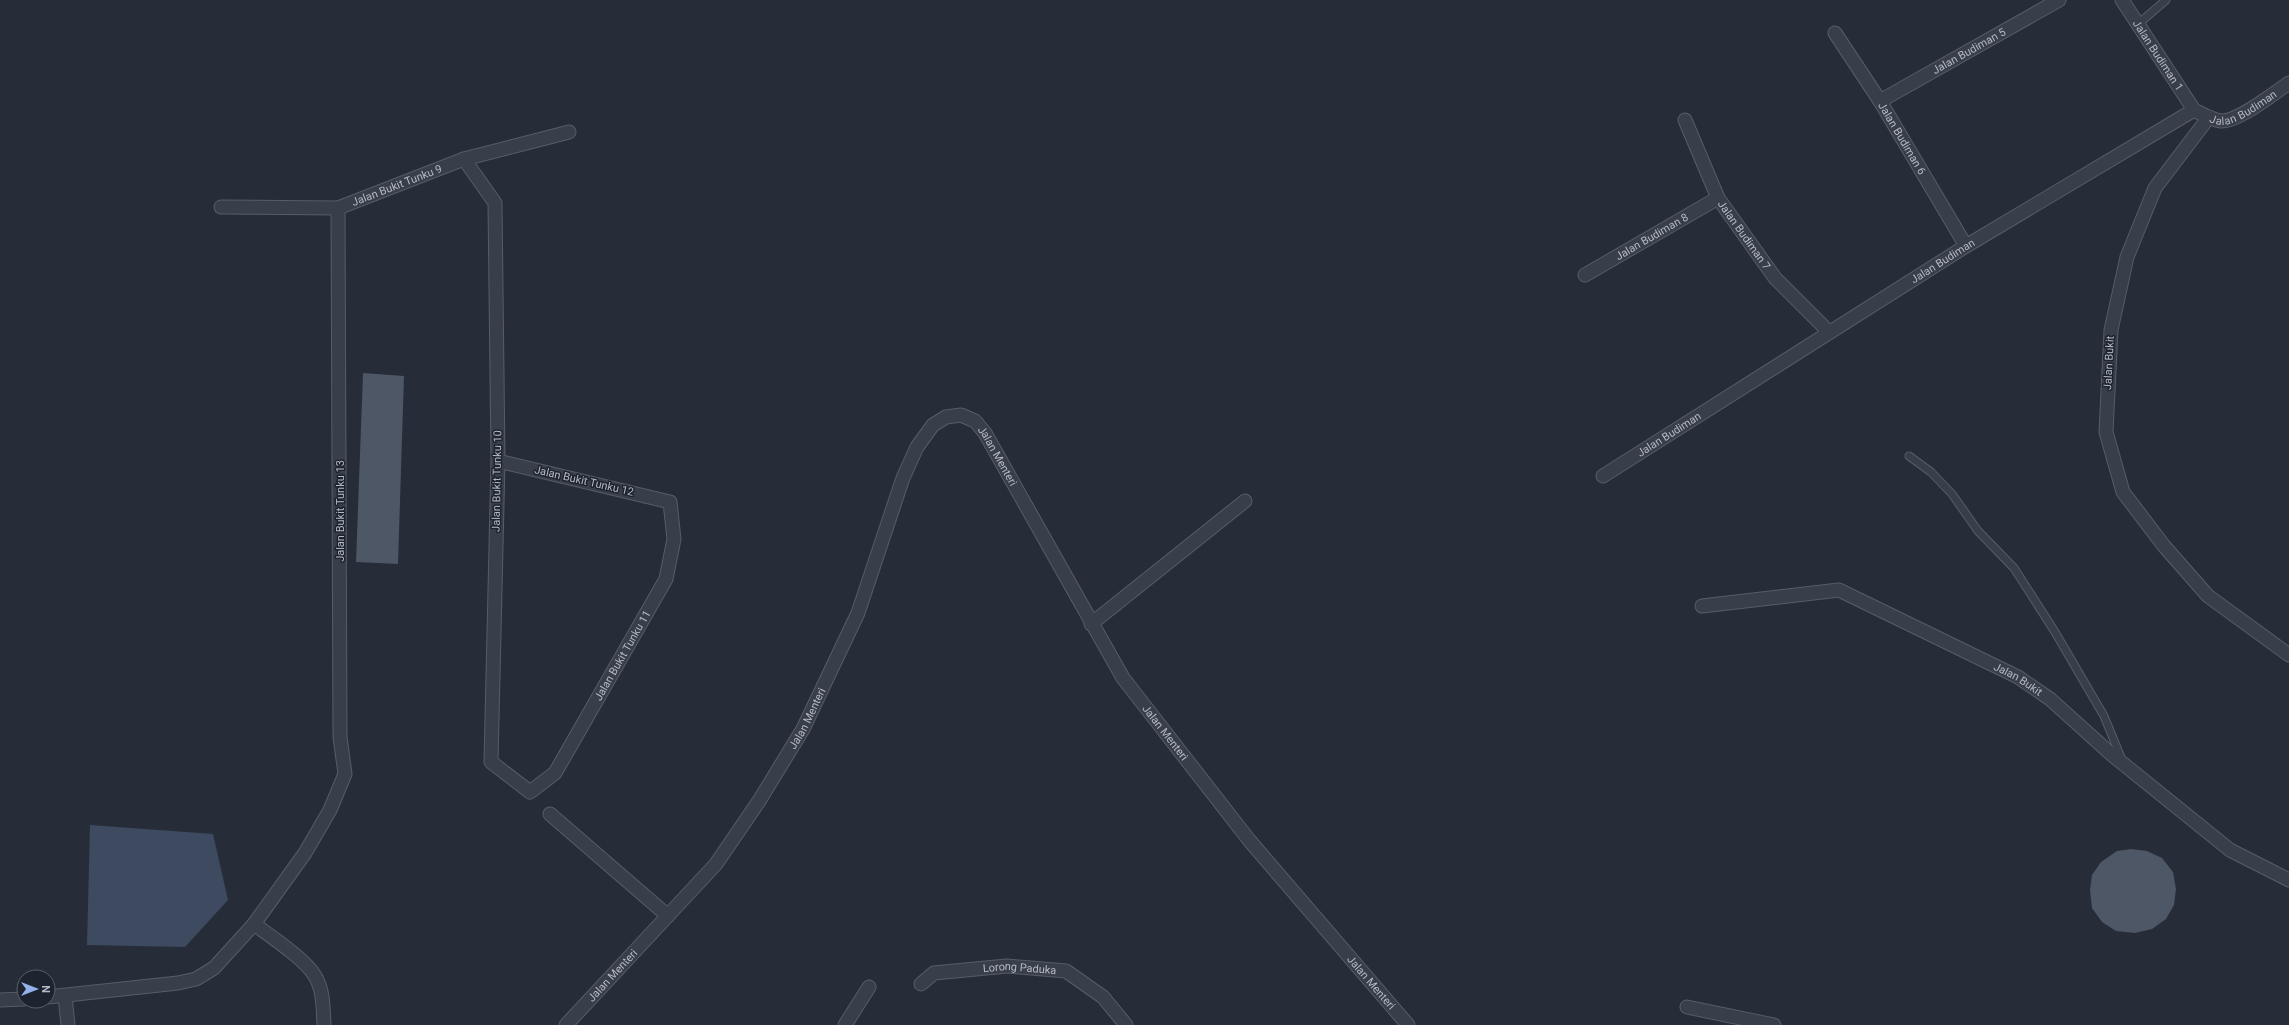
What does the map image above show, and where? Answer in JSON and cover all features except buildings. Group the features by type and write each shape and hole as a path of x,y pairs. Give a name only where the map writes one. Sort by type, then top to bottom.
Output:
{"street":[{"name":"Jalan Budiman 5","path":"1880,102 2059,0"},
{"name":"Jalan Budiman 1","path":"2122,0 2136,25 2194,110"},
{"name":"Jalan Budiman 6","path":"1835,32 1880,102 1966,246"},
{"name":"Jalan Budiman","path":"1603,476 1966,246 2194,110 2221,121 2234,119 2289,83"},
{"name":"Jalan Bukit","path":"2209,117 2155,188 2127,257 2111,330 2106,432 2123,492 2164,546 2208,596 2289,655"},
{"name":"Jalan Budiman 7","path":"1685,120 1718,198 1775,278 1829,332"},
{"name":"Jalan Bukit Tunku 9","path":"221,207 338,208 464,159 569,132"},
{"name":"Jalan Bukit Tunku 10","path":"464,159 495,203 498,461 491,762 530,792"},
{"name":"Jalan Budiman 8","path":"1584,275 1718,198"},
{"name":"Jalan Bukit Tunku 13","path":"56,997 178,983 196,979 214,968 254,924 305,853 330,810 345,774 340,737 338,208"},
{"name":"Jalan Menteri","path":"566,1025 716,864 759,801 803,729 858,613 903,478 917,447 933,425 946,417 961,416 975,421 985,433 1091,624 1123,678 1176,748 1250,840 1408,1025"},
{"name":"Jalan Bukit Tunku 12","path":"498,461 670,502"},
{"path":"1091,624 1246,501"},
{"name":"Jalan Bukit Tunku 11","path":"530,792 555,773 666,579 674,539 670,502"},
{"name":"Jalan Bukit","path":"1702,606 1839,590 2018,677 2050,699 2124,764 2230,850 2289,880"},
{"path":"550,814 668,916"},
{"path":"254,924 288,949 315,976 323,999 324,1025"},
{"name":"Lorong Paduka","path":"921,984 934,973 1007,966 1066,971 1103,997 1126,1025"},
{"path":"846,1025 869,987"},
{"path":"65,996 68,1025"},
{"path":"0,1000 16,999"},
{"path":"1687,1007 1774,1025"}],"lane":[{"path":"2136,25 2166,0"},
{"path":"1909,456 1936,477 1952,494 1978,531 2014,568 2056,632 2104,716 2124,764"}],"water":[{"path":"90,825 213,834 228,900 185,947 87,945"}]}
